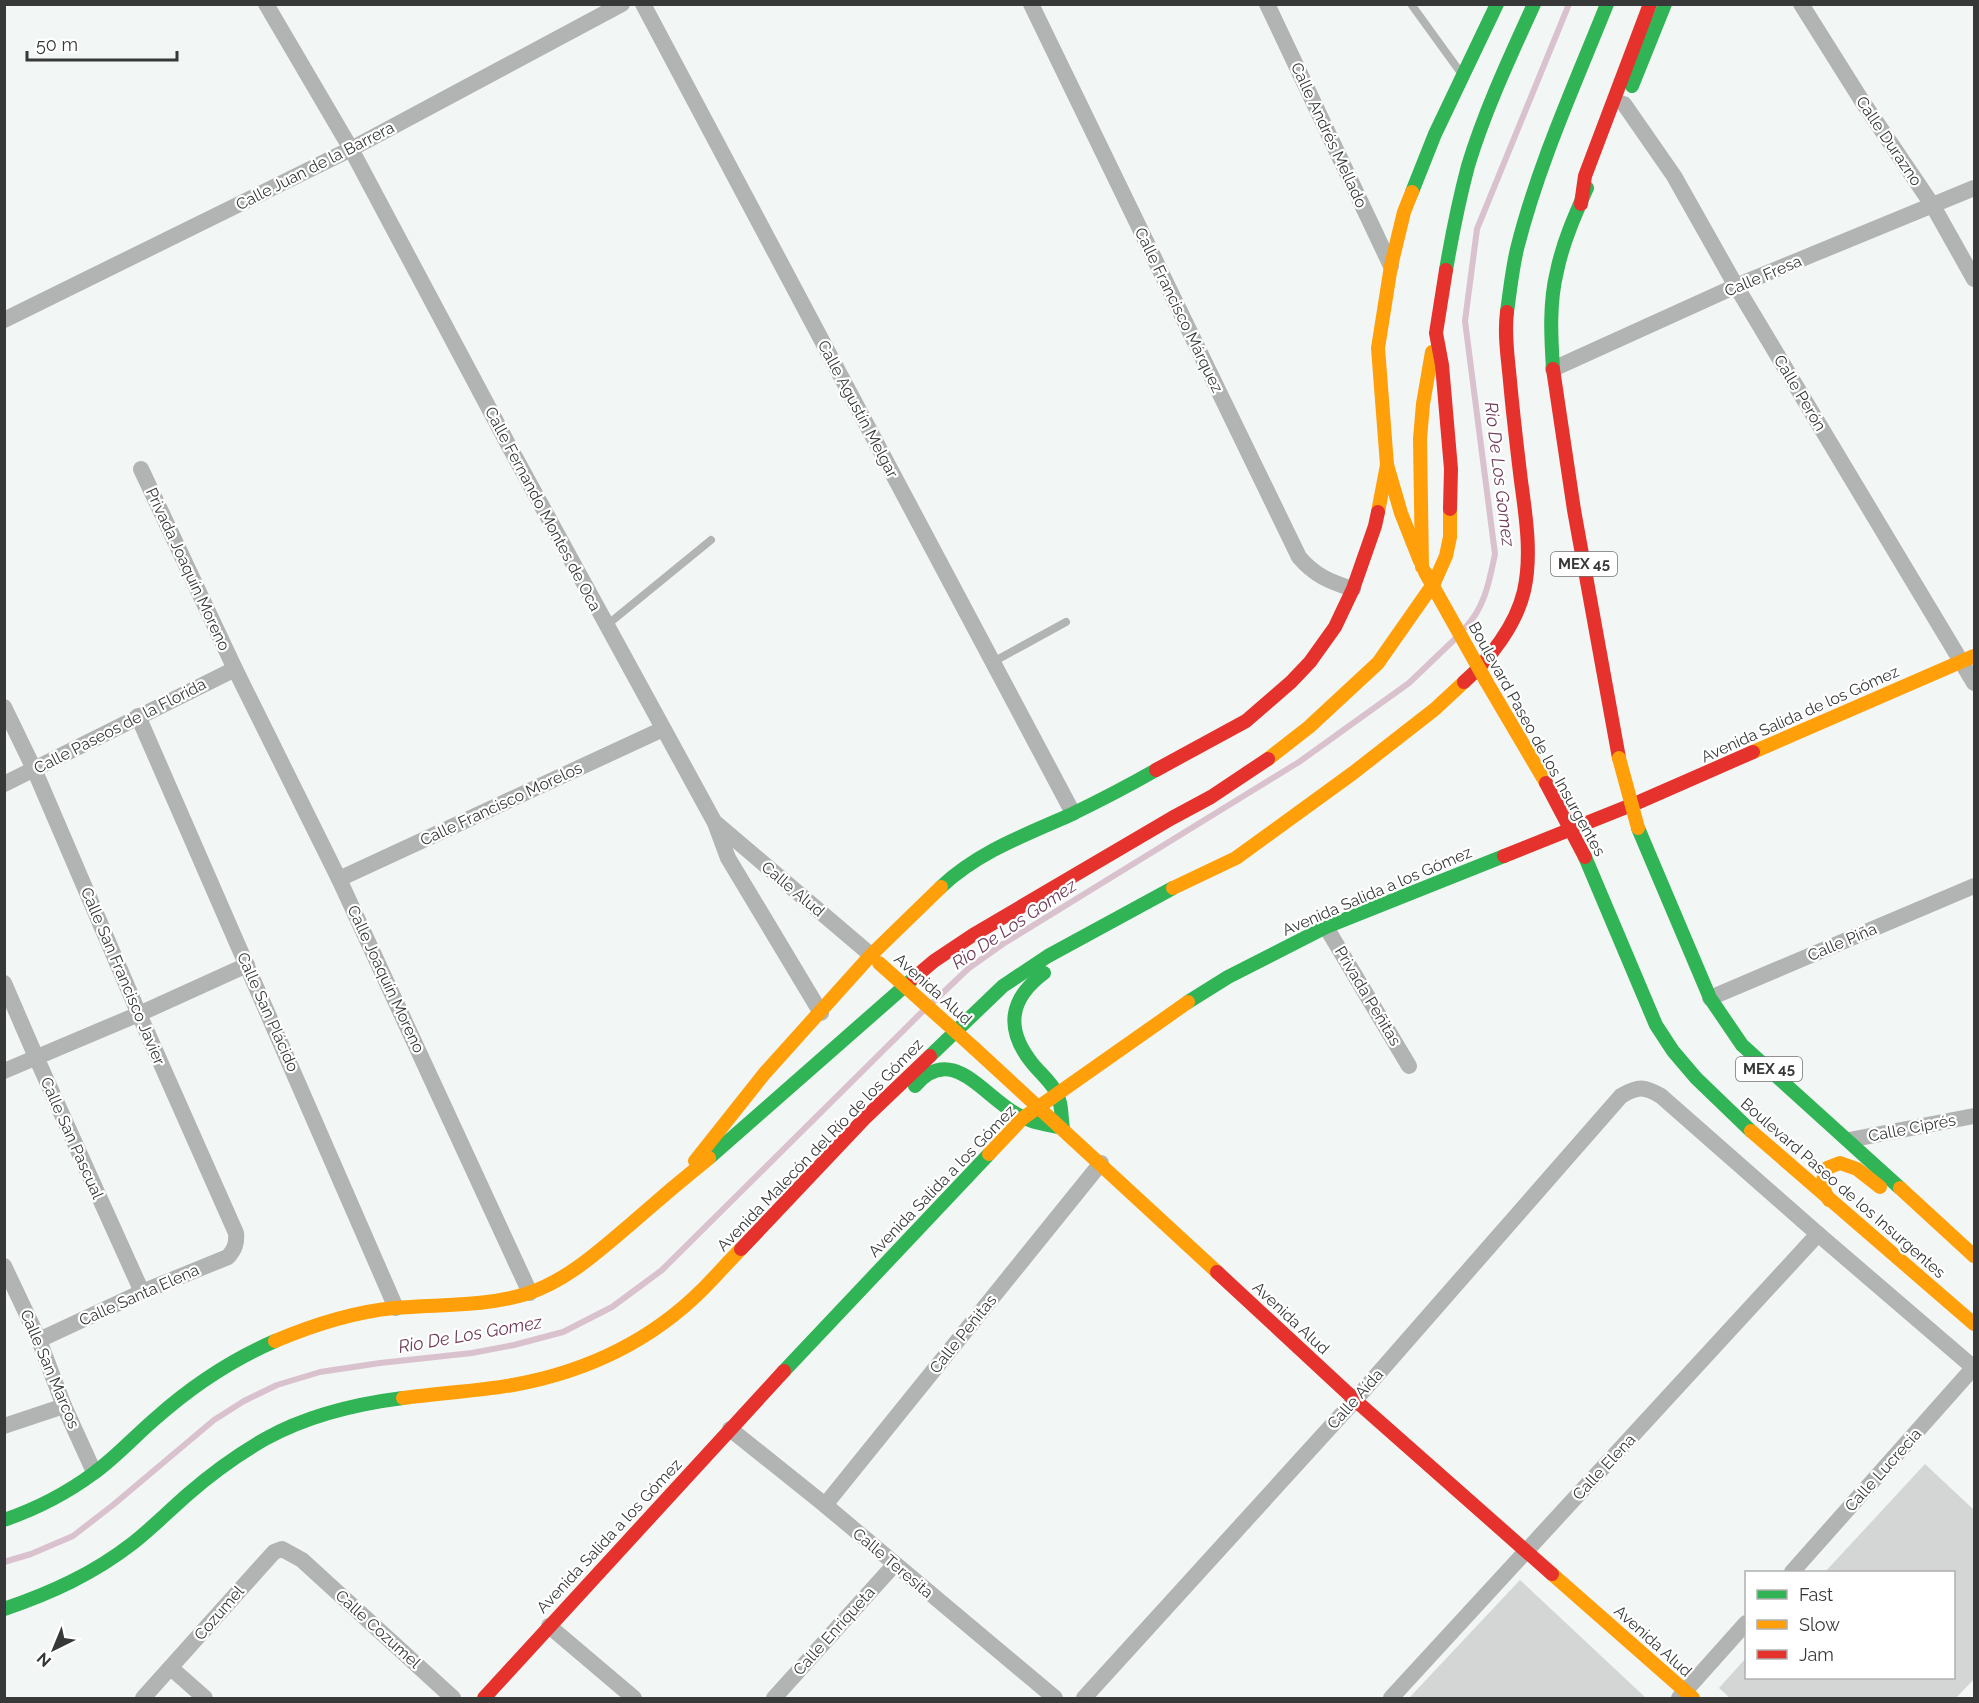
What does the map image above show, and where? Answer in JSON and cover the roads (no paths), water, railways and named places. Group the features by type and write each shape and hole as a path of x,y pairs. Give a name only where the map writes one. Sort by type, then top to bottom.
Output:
{"main road":[{"path":"680,1181 764,1074 875,959 928,899 965,867 991,850 1073,813 1221,736 1254,714 1284,688 1310,662 1335,627 1353,589 1375,526 1388,465 1378,348 1391,266 1404,212 1435,134 1497,4"},
{"path":"1424,569 1425,545 1420,493 1421,413 1437,333 1455,217 1469,164 1504,69 1534,4"},
{"name":"Avenida Malecón del Río de los Gómez","path":"4,1609 64,1587 90,1573 124,1550 190,1493 262,1439 295,1424 338,1410 391,1399 544,1379 593,1363 651,1333 702,1290 865,1118 1003,986 1048,956 1143,903 1236,858 1353,774 1435,709 1468,679 1501,642 1519,608 1527,564 1527,536 1505,330 1517,249 1553,138 1607,4"},
{"path":"1581,204 1585,176 1650,4"},
{"name":"MEX 45","path":"1665,4 1559,260 1552,300 1553,369 1574,510 1619,758 1638,828 1710,998 1725,1022 1742,1045 1974,1256"},
{"path":"4,1520 61,1495 94,1472 166,1409 207,1379 248,1353 294,1332 368,1312 494,1302 530,1293 562,1276 602,1248 713,1155 934,962 973,935 1211,797 1255,769 1309,727 1378,663 1434,583 1446,556 1450,537 1451,469 1437,333"},
{"name":"Boulevard Paseo de los Insurgentes","path":"1388,465 1394,494 1406,531 1424,569 1546,783 1585,857 1656,1024 1673,1051 1696,1078 1746,1127 1974,1323"},
{"name":"Avenida Salida de los Gómez","path":"1639,802 1968,658"},
{"name":"Avenida Salida a los Gómez","path":"484,1698 730,1429 1023,1119 1184,1004 1219,982 1326,927 1639,802"},
{"path":"903,1100 929,1072 939,1068 954,1070 968,1077 999,1104 1023,1119 1063,1128 1057,1094 1017,1040 1014,1027 1016,1004 1019,997 1042,975 1131,924 1167,907 1236,858"},
{"name":"Avenida Alud","path":"875,959 1063,1128 1354,1400 1527,1551 1686,1696"},
{"path":"1829,1200 1821,1180 1827,1168 1840,1163 1857,1169 1974,1267"},
{"path":"751,1238 794,1214"}],"street":[{"name":"Calle Fernando Montes de Oca","path":"266,4 351,149 606,625 716,823 728,858 821,1013"},
{"name":"Calle Juan de la Barrera","path":"4,320 351,149 622,4"},
{"name":"Calle Agustín Melgar","path":"643,4 1073,813"},
{"name":"Calle Francisco Márquez","path":"1031,4 1299,557 1308,568 1321,577 1353,589"},
{"name":"Calle Andrés Mellado","path":"1267,4 1391,266"},
{"name":"Calle Durazno","path":"1801,4 1862,101 1933,206 1974,279"},
{"name":"Calle Perón","path":"1624,104 1674,176 1736,286 1968,658 1974,683"},
{"name":"Calle Fresa","path":"1553,369 1736,286 1974,188"},
{"name":"Privada Joaquín Moreno","path":"141,469 235,669"},
{"name":"Calle Paseos de la Florida","path":"4,784 235,669"},
{"name":"Calle Joaquín Moreno","path":"235,669 339,879 530,1293"},
{"name":"Calle San Francisco Javier","path":"4,707 34,769 236,1233 235,1247"},
{"name":"Calle San Plácido","path":"138,716 396,1308"},
{"name":"Calle Francisco Morelos","path":"339,879 663,729"},
{"name":"Calle Alud","path":"716,823 875,959"},
{"name":"Calle Piña","path":"1710,998 1974,886"},
{"name":"Privada Peñitas","path":"1326,927 1409,1065"},
{"path":"4,1071 247,965"},
{"name":"Calle San Pascual","path":"4,983 142,1292"},
{"name":"Calle Aída","path":"1084,1698 1354,1400 1621,1096 1634,1089 1647,1088 1661,1096 1818,1234"},
{"name":"Calle Ciprés","path":"1849,1140 1974,1116"},
{"name":"Calle Peñitas","path":"825,1505 1101,1163"},
{"path":"1818,1234 1974,1368"},
{"name":"Calle Elena","path":"1391,1698 1818,1234"},
{"name":"Calle Santa Elena","path":"39,1340 142,1292 228,1257 235,1247"},
{"name":"Calle San Marcos","path":"4,1266 39,1340 64,1406 94,1472"},
{"name":"Calle Lucrecia","path":"1793,1571 1974,1368"},
{"path":"4,1426 64,1406"},
{"name":"Calle Teresita","path":"730,1429 825,1505 1055,1698"},
{"name":"Cozumel","path":"143,1698 274,1551 282,1549 302,1560"},
{"name":"Calle Cozumel","path":"302,1560 453,1698"},
{"name":"Calle Enriqueta","path":"774,1698 895,1564"},
{"path":"1686,1696 1745,1624"},
{"path":"549,1626 633,1698"},
{"path":"171,1668 205,1698"}],"lane":[{"path":"1411,4 1463,76"},
{"path":"606,625 711,540"},
{"path":"993,662 1066,622"}],"waterway":[{"name":"Rio De Los Gomez","path":"1465,628 1482,603 1495,554 1465,321 1477,229 1569,4"},
{"name":"Rio De Los Gomez","path":"932,1003 969,968 1003,944 1299,762 1409,683 1456,638"},
{"name":"Rio De Los Gomez","path":"4,1562 31,1554 73,1536 214,1420 244,1401 277,1385 320,1372 472,1353 514,1345 563,1332 612,1307 662,1270 924,1010"}]}
